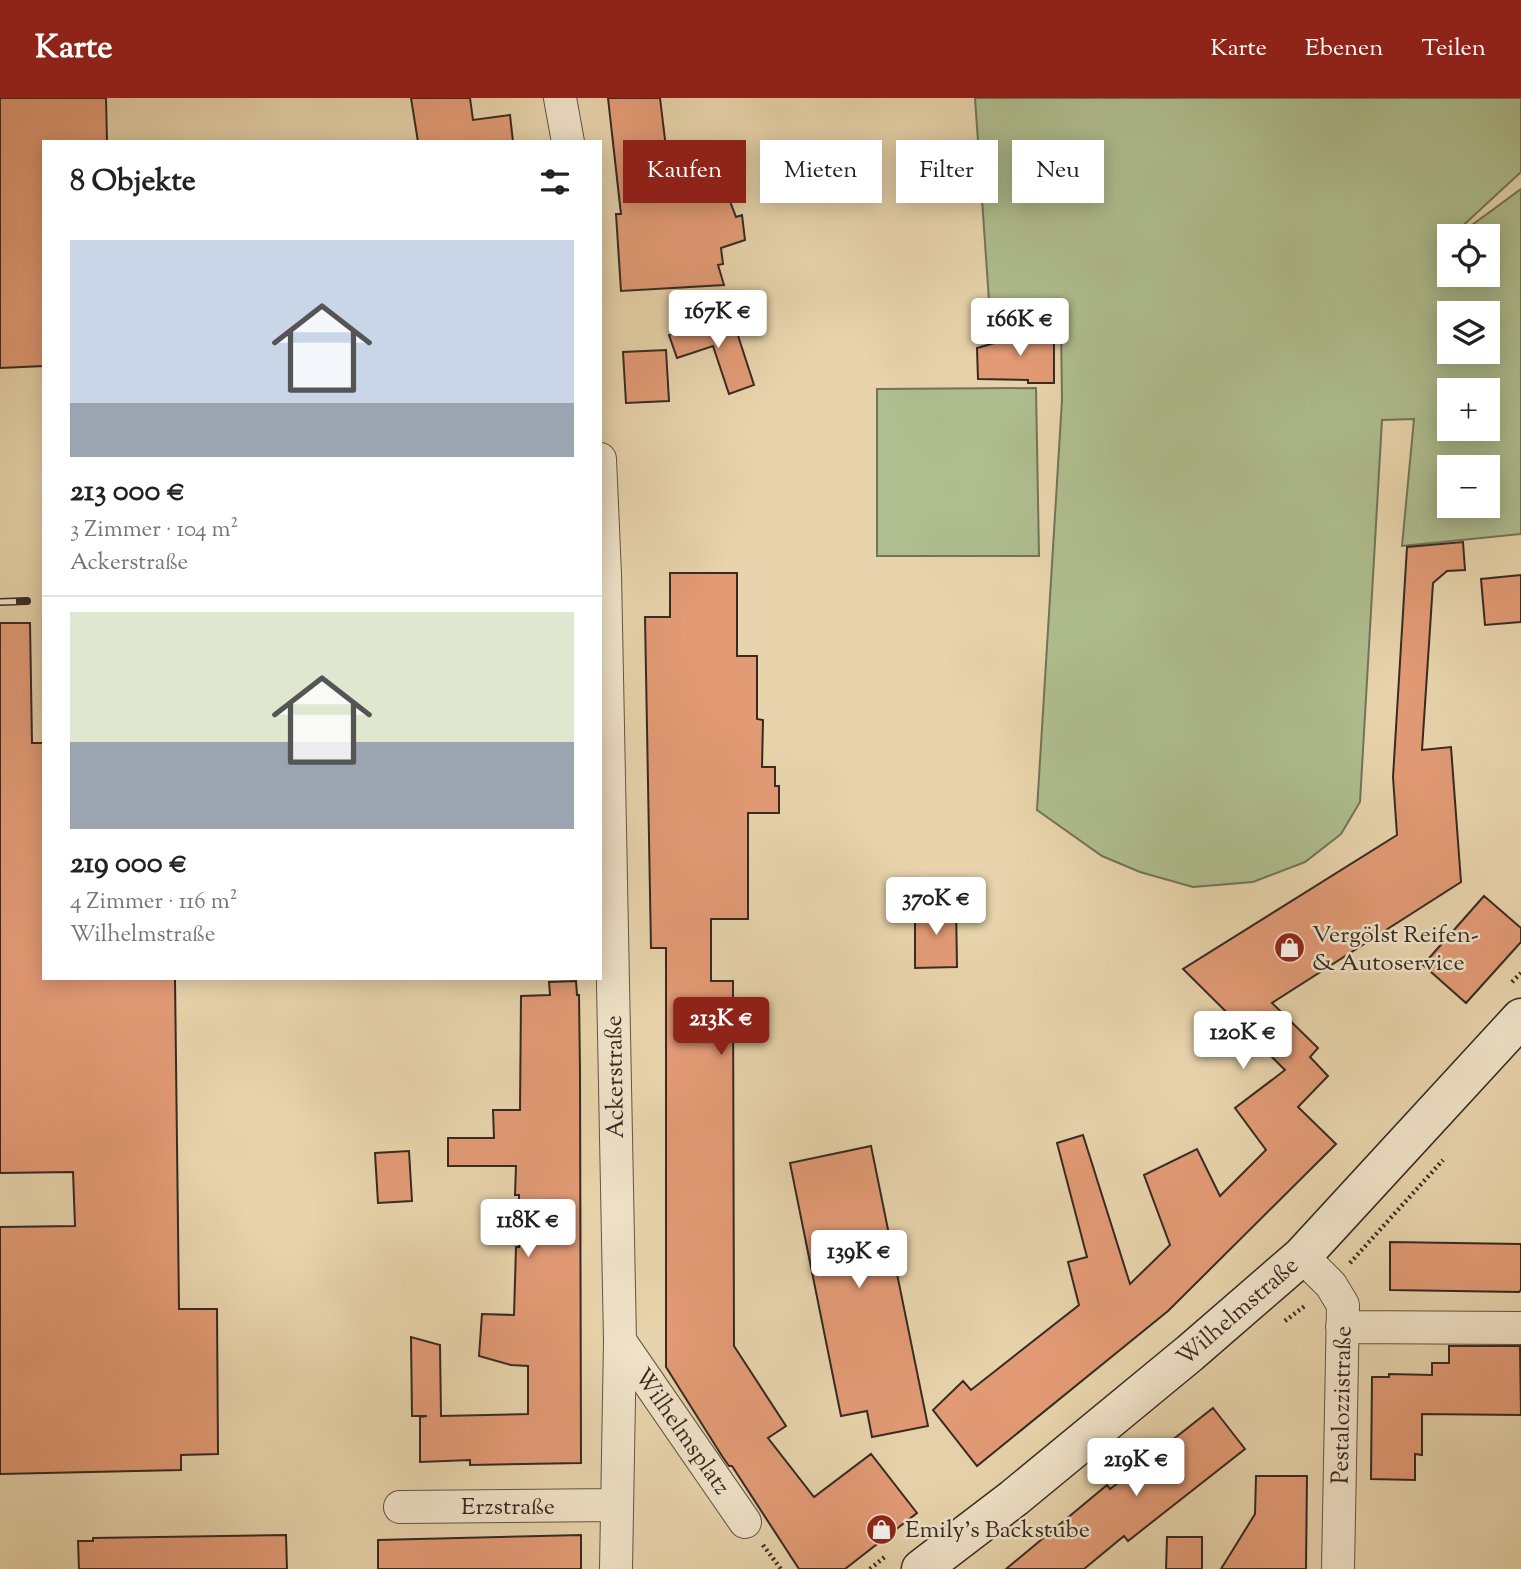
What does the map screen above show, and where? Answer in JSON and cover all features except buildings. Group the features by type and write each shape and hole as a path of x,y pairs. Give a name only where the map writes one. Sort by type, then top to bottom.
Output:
{"main road":[{"name":"Wilhelmstraße","path":"906,1560 1014,1498 1139,1396 1302,1256 1516,1001"}],"street":[{"path":"560,98 568,140"},
{"name":"Ackerstraße","path":"602,505 620,1341 616,1569"},
{"name":"Pestalozzistraße","path":"1302,1256 1338,1294 1343,1305 1338,1569"},
{"path":"1342,1327 1521,1328"},
{"name":"Wilhelmsplatz","path":"620,1341 746,1522"},
{"name":"Erzstraße","path":"400,1507 616,1505"}],"path":[{"path":"1516,1001 1521,973"},
{"path":"870,1569 906,1560"}],"green space":[{"path":"975,98 1521,98 1521,172 1465,224 1437,224 1437,287 1500,287 1500,224 1473,224 1521,189 1521,534 1402,546 1414,419 1382,420 1360,802 1341,834 1305,862 1253,882 1193,887 1140,872 1102,856 1037,810 1062,400 1061,325 992,344 982,203 998,203 998,140 978,140"},
{"path":"1036,388 1039,556 877,556 877,389"}],"railway":[{"path":"0,602 27,601"}],"place":[{"name":"Vergölst Reifen- & Autoservice","path":"1289,948"},
{"name":"Emily's Backstube","path":"882,1529"}]}
